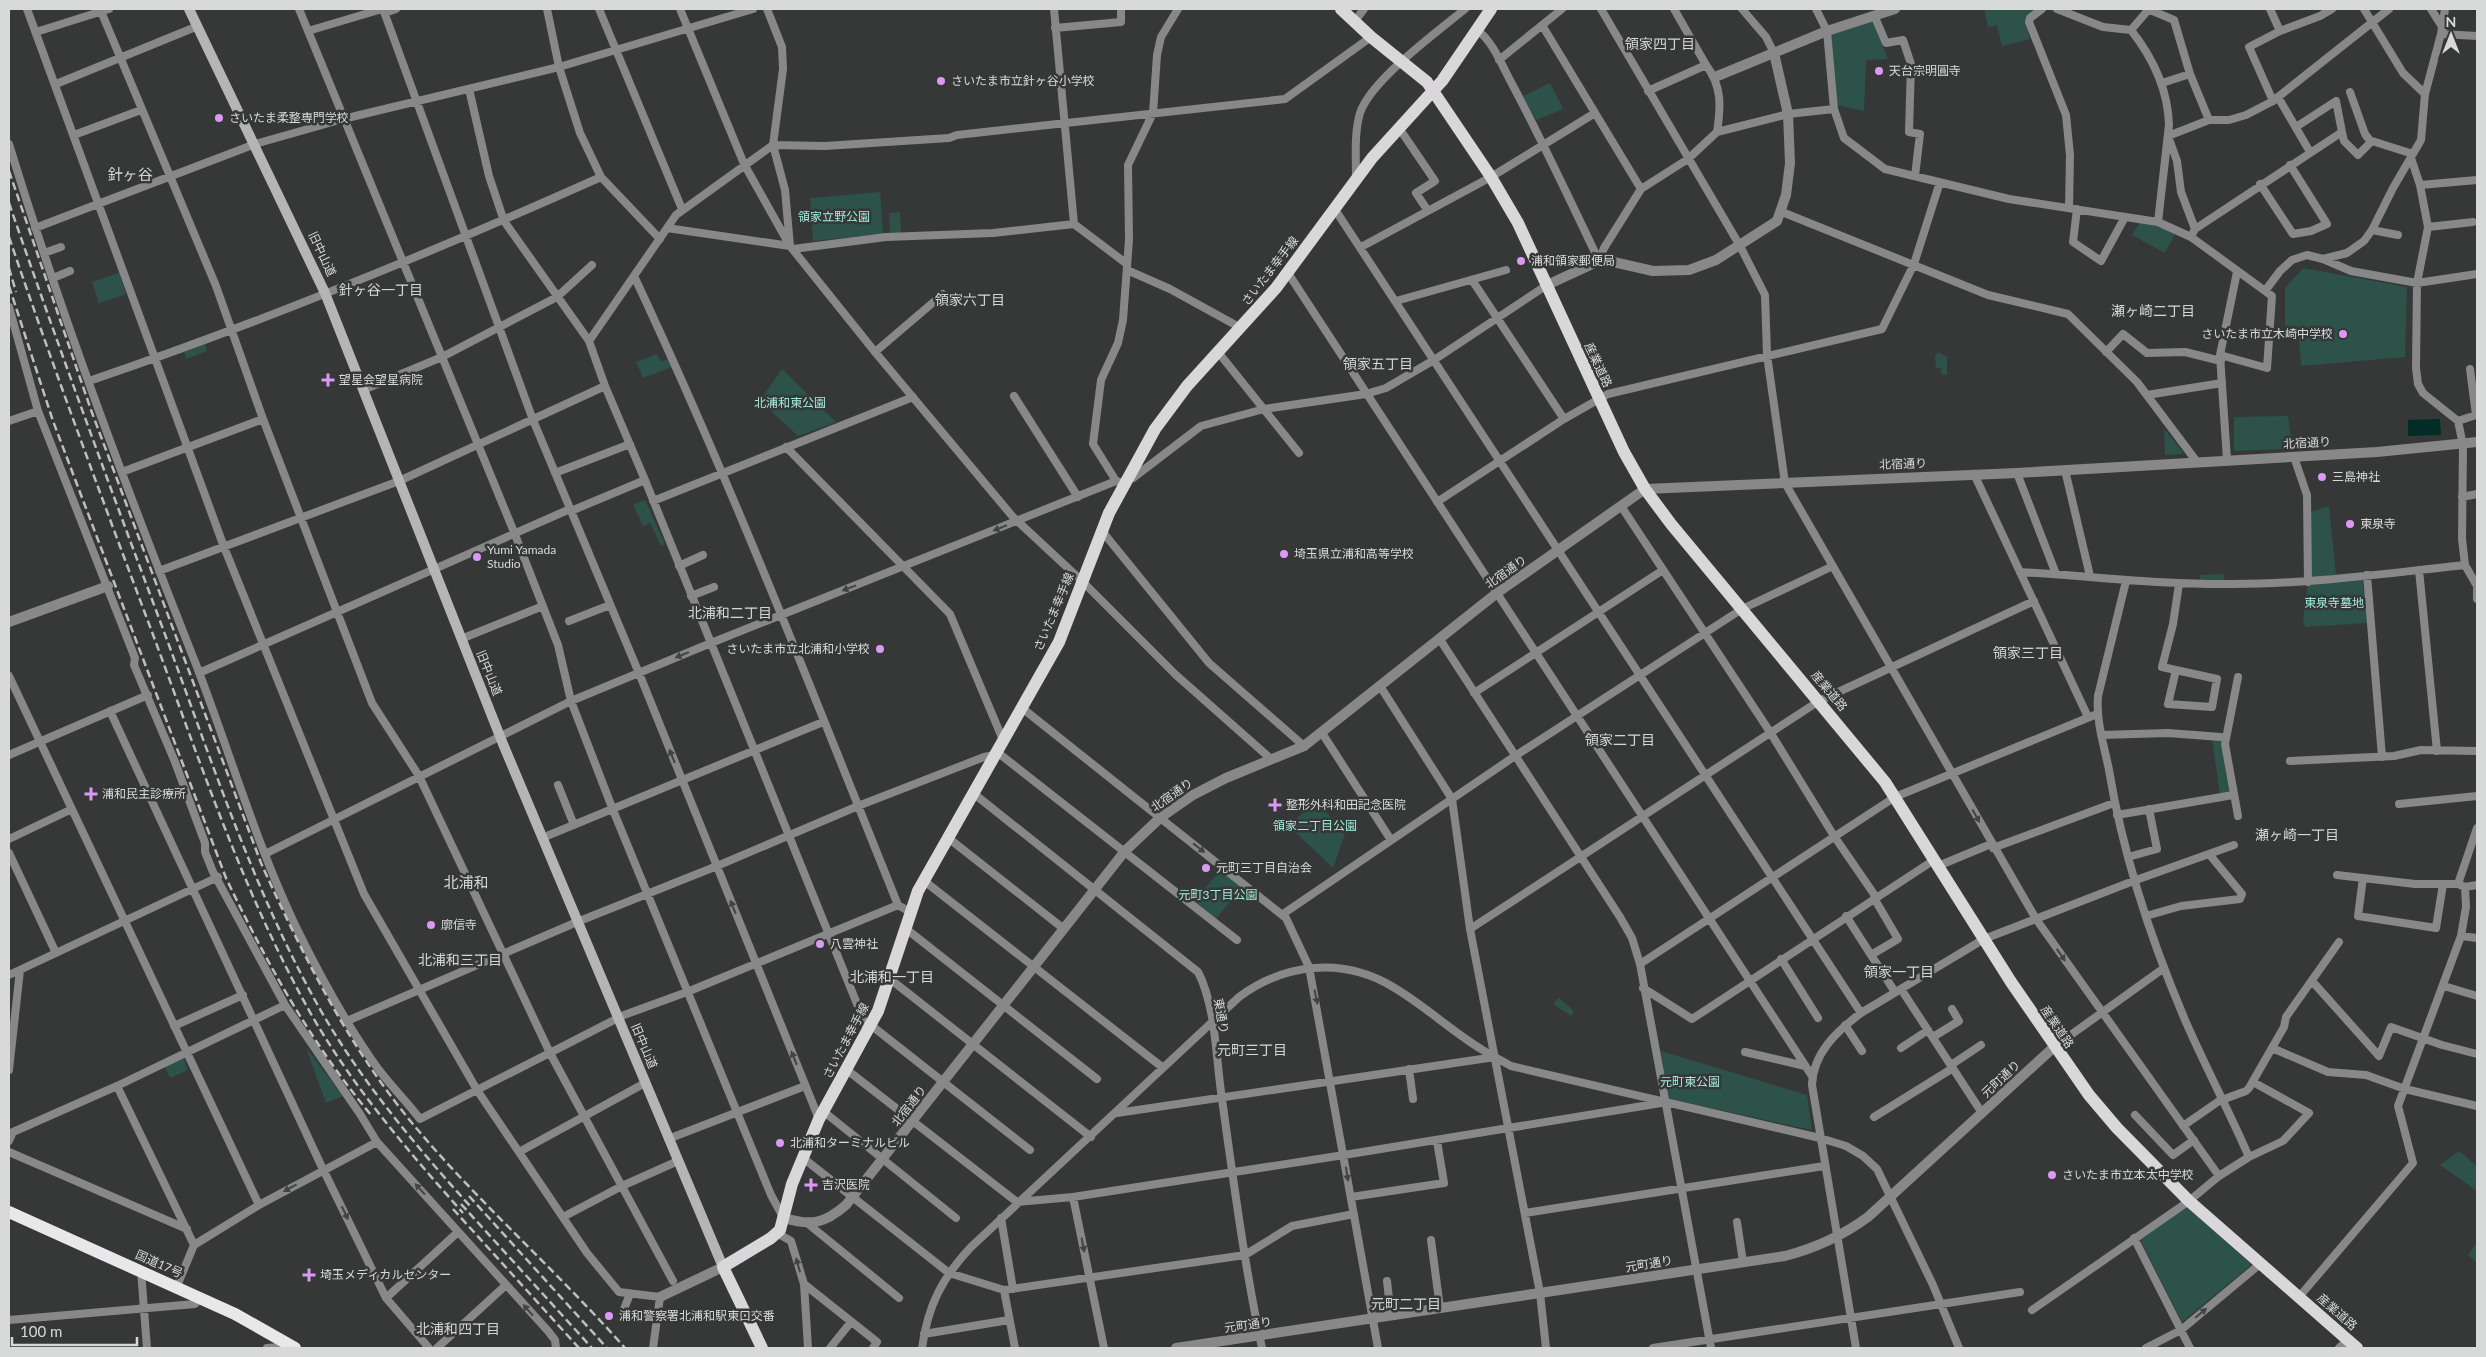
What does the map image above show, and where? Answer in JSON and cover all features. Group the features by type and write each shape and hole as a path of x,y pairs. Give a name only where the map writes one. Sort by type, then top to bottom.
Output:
{"highway":[{"name":"国道17号","path":"9,1212 177,1286 258,1326 293,1347"}],"main road":[{"name":"旧中山道","path":"190,9 325,293 500,737 668,1139 723,1267 762,1348"},
{"name":"産業道路","path":"1341,9 1401,62 1422,76 1434,91 1491,176 1518,223 1598,399 1645,489 1874,767 1895,797 2054,1048 2117,1128 2188,1201 2299,1297 2345,1346"},
{"name":"さいたま幸手線","path":"778,1233 784,1218 790,1191 821,1115 870,1029 890,979 910,912 923,880 1059,642 1122,480 1166,413 1288,273 1356,178 1434,91 1491,9"},
{"path":"723,1267 778,1233"}],"street":[{"path":"27,9 56,84 186,448 333,821 364,894 477,1090 587,1254 616,1290 630,1294 660,1297 723,1267"},
{"path":"36,32 100,10 109,9"},
{"path":"299,9 514,532 558,645 572,701 613,810 774,1202 784,1218"},
{"path":"308,31 384,10 396,9"},
{"path":"547,9 559,67 580,133 601,177 660,239"},
{"path":"599,9 682,210"},
{"path":"680,9 744,164 792,248 875,352 1017,521 1083,582 1176,675 1272,759"},
{"path":"35,228 255,144 343,119 559,67 753,9"},
{"path":"767,9 782,47 783,69 773,145 785,190 792,248"},
{"path":"1054,9 1074,224"},
{"path":"1055,28 1121,22 1121,9"},
{"path":"1122,480 1093,444 1101,380 1118,343 1123,320 1127,267 1128,165 1153,113 1157,55 1161,37 1178,9"},
{"path":"1354,22 1364,9"},
{"path":"1499,60 1562,9"},
{"path":"1601,9 1740,246 1765,295 1767,355 1785,482 1992,846 2036,919 2219,1176"},
{"path":"1674,9 1706,65 1715,77 1720,101 1717,132"},
{"path":"265,854 572,701 638,672 1078,497 1122,480 1133,478 1201,426 1264,409 1366,394 1386,388 1434,360 1547,285 1599,261 1609,261 1653,271 1674,272 1689,270 1710,263 1740,246 1777,221 1782,212 1790,164 1788,114 1774,53 1766,37 1742,9"},
{"path":"1816,9 1827,31 1834,109 1844,138 1886,169 2009,199 2158,222 2191,238 2272,296 2267,368 2185,352 2147,353 2123,334 2106,352"},
{"path":"1715,77 1827,31 1879,12 1895,9"},
{"path":"2042,9 2030,18 2029,22 2066,115 2073,209 2073,242 2101,261 2124,217"},
{"path":"2057,9 2103,27 2131,30"},
{"path":"2131,30 2149,9 2174,20 2190,74 2209,120"},
{"path":"2270,9 2280,31"},
{"path":"2310,152 2296,127 2276,99 2249,47 2318,13 2332,9"},
{"path":"2364,9 2403,73 2425,94"},
{"path":"2168,136 2209,120 2229,120 2246,115 2276,99 2389,9"},
{"path":"2431,9 2442,31"},
{"path":"2322,259 2347,253 2364,241 2372,230 2421,140 2425,94 2442,31 2445,9"},
{"path":"100,10 168,176 216,286 263,419 372,703 419,776 550,1053 673,1282"},
{"path":"384,10 419,101 533,420 638,672 805,1086 821,1115 883,1159 956,1218"},
{"path":"1356,178 1357,127 1361,111 1369,95 1401,62 1461,10"},
{"path":"1879,12 1886,43 1903,40 1911,64 1908,132 1920,134 1915,176"},
{"path":"1542,25 1641,189"},
{"path":"56,84 198,26"},
{"path":"1477,30 1483,34 1499,60 1544,144 1599,261"},
{"path":"2131,30 2155,68 2162,83 2169,112 2158,222"},
{"path":"2442,31 2477,36"},
{"path":"588,341 667,228 682,210 773,145 825,146 950,138 957,135 1285,99 1371,37"},
{"path":"1648,91 1706,65"},
{"path":"2162,83 2190,74"},
{"path":"468,89 489,176 504,221 588,341 828,934 870,1029 944,1082 1030,1150"},
{"path":"2350,92 2365,134 2371,142 2412,156"},
{"path":"2296,127 2336,102 2344,141 2358,155 2371,142"},
{"path":"1599,261 1604,248 1641,189 1688,159 1717,132 1788,114 1834,109"},
{"path":"74,135 141,110"},
{"path":"1361,247 1491,176 1595,113"},
{"path":"1399,128 1435,181 1416,193 1428,212"},
{"path":"2191,238 2195,229 2260,184 2342,132"},
{"path":"2168,136 2176,161 2181,192 2195,229"},
{"path":"9,144 35,228 89,381 265,854 297,927 348,1020 378,1068 420,1119 617,1018 687,992 898,905"},
{"path":"2412,156 2428,227 2417,283 2416,368 2418,384 2432,401 2458,421 2463,445 2462,497 2465,565 2477,586 2477,599"},
{"path":"2260,184 2293,234 2311,232 2327,224 2290,165"},
{"path":"89,381 154,359 325,293 504,221 601,177"},
{"path":"2420,185 2477,180"},
{"path":"1437,502 1564,419 1608,394 1882,329 1914,264 1940,182"},
{"path":"1334,208 1600,611 1861,1013"},
{"path":"1782,212 1988,295 2068,314 2147,395 2197,462"},
{"path":"2428,227 2473,222"},
{"path":"667,228 792,248 886,237 993,233 1074,224 1127,267 1241,328"},
{"path":"2372,230 2398,234"},
{"path":"44,253 61,247"},
{"path":"2265,291 2280,270 2292,260 2307,255 2351,271 2417,283 2477,274"},
{"path":"363,390 442,357 557,297 592,265"},
{"path":"1396,301 1506,270"},
{"path":"53,278 70,271"},
{"path":"2228,460 2221,358 2237,272"},
{"path":"1288,273 1812,1076 1824,1166 1856,1348"},
{"path":"634,276 682,378 723,473 898,905 910,912"},
{"path":"1472,280 1564,419"},
{"path":"875,352 943,294"},
{"path":"9,307 38,412 108,586 135,658 134,665 148,695 205,843 205,852 285,1005 377,1142 552,1336 556,1348"},
{"path":"1218,352 1299,453"},
{"path":"2458,421 2476,415 2470,369"},
{"path":"2147,395 2222,383"},
{"path":"159,571 399,481 605,386"},
{"path":"1014,396 1078,497"},
{"path":"654,501 913,397"},
{"path":"9,421 38,412"},
{"path":"122,472 263,419"},
{"name":"北宿通り","path":"784,1218 806,1223 826,1219 839,1211 852,1198 1125,851 1160,818 1202,790 1304,746 1497,593 1645,489 2017,473 2294,457 2463,445 2477,442"},
{"path":"555,473 630,444"},
{"path":"786,447 950,614 998,749 1237,940"},
{"path":"2294,457 2306,495 2308,582"},
{"path":"2065,470 2090,576"},
{"path":"2017,473 2056,574"},
{"path":"1974,474 2088,717"},
{"path":"199,673 433,570 514,532 645,480"},
{"path":"2462,497 2477,494"},
{"path":"1621,506 1704,635 1770,732 1834,836 1875,898 1898,939 1871,955"},
{"path":"1102,532 1209,663 1304,746"},
{"path":"679,566 704,555"},
{"path":"2020,572 2180,584 2308,582 2465,565"},
{"path":"1283,914 1515,756 1742,609 1833,566"},
{"path":"1474,693 1663,570"},
{"path":"2419,570 2437,751"},
{"path":"2367,575 2382,757"},
{"path":"2126,581 2098,696 2097,714 2114,803 2128,857 2164,968 2185,1019 2224,1099 2249,1157"},
{"path":"2176,670 2168,704 2212,707 2217,679 2176,670 2162,667 2173,624 2180,584"},
{"path":"9,622 108,586"},
{"path":"691,596 714,587"},
{"path":"1470,929 1643,818 1770,732 1820,702 2034,600"},
{"path":"568,621 610,605"},
{"path":"461,640 543,606"},
{"path":"1440,638 1632,938 1640,964 1711,1348"},
{"path":"9,676 259,1205"},
{"path":"2238,677 2226,739 2232,795 2238,816"},
{"path":"1380,686 1452,799 1470,929 1540,1293 1546,1348"},
{"path":"9,755 148,695"},
{"path":"1022,708 1283,914 1309,967 1378,1348"},
{"path":"110,711 323,1169 386,1298 430,1348"},
{"path":"1640,964 1895,797 2097,714"},
{"path":"542,838 682,782 823,722"},
{"path":"1322,733 1391,840"},
{"path":"2101,735 2168,733 2221,736 2226,739"},
{"path":"348,1020 577,922 717,866 858,806 984,757 998,749"},
{"path":"2290,760 2382,757 2421,750 2477,751"},
{"path":"558,785 574,826"},
{"name":"東通り","path":"973,793 1198,972 1202,980 1212,1022 1232,1172 1262,1348"},
{"path":"2117,815 2232,795"},
{"path":"2399,804 2477,796"},
{"path":"1643,988 1692,1019 1846,916 1936,863 1992,846 2114,803"},
{"path":"9,839 72,810"},
{"path":"2128,857 2157,849 2149,810"},
{"path":"2299,1297 2413,1163 2398,1106 2461,936 2466,907 2462,886 2477,828"},
{"path":"947,837 1064,930"},
{"path":"1812,1076 1826,1044 1845,1024 1984,939 2136,880 2234,845"},
{"path":"9,853 56,953"},
{"path":"2146,916 2181,906 2240,899 2242,894 2209,854"},
{"path":"2337,875 2415,884 2477,885"},
{"path":"9,975 218,877"},
{"path":"2363,878 2358,916 2436,928 2443,884"},
{"path":"923,880 1162,1067"},
{"path":"1846,916 1871,955 1931,1034 1982,1113"},
{"path":"905,928 1097,1079"},
{"path":"2461,936 2477,938"},
{"path":"2183,1126 2224,1099 2246,1091 2284,1027 2286,1017 2339,942"},
{"path":"1781,959 1818,1018"},
{"path":"922,1348 924,1334 938,1289 971,1246 1017,1202 1091,1137 1162,1067 1251,988 1281,974 1309,967 1347,969 1381,980 1405,994 1481,1050 1511,1066 1820,1138 1846,1146 1863,1156 1877,1169 1892,1196 1959,1348"},
{"path":"2054,1048 2164,968"},
{"path":"9,1070 20,970"},
{"path":"890,979 1091,1137"},
{"path":"2312,981 2378,1056 2391,1027 2424,1039 2477,1054"},
{"path":"2444,986 2477,996"},
{"path":"174,1026 243,995"},
{"path":"9,1140 13,1132 116,1086 285,1005"},
{"path":"1901,1048 1959,1020 1952,1009"},
{"path":"1845,1024 1862,1051"},
{"path":"1874,1117 1981,1045"},
{"name":"元町通り","path":"1176,1348 1784,1256 1812,1249 1836,1238 1868,1217 2054,1048"},
{"path":"2272,1048 2328,1072 2366,1075 2405,1089 2477,1106"},
{"path":"1745,1052 1806,1066"},
{"path":"1117,1112 1495,1057"},
{"path":"1409,1069 1414,1099"},
{"path":"847,1070 1017,1202 1073,1197 1437,1141 1666,1103"},
{"path":"2032,1310 2188,1201 2219,1176 2249,1157 2283,1141 2309,1113 2253,1082"},
{"path":"519,1152 645,1083"},
{"path":"116,1086 194,1245"},
{"path":"668,1139 805,1086"},
{"path":"2136,1115 2173,1155 2194,1140"},
{"path":"1351,1198 1444,1183 1437,1141"},
{"path":"177,1286 194,1245 259,1205 323,1169 377,1142"},
{"path":"9,1152 187,1229"},
{"path":"803,1158 949,1273 1008,1289 1245,1255 1292,1226 1354,1214"},
{"path":"563,1218 622,1186 678,1162"},
{"path":"1525,1213 1824,1166"},
{"path":"1073,1197 1104,1348"},
{"path":"1001,1218 1009,1320 1016,1348"},
{"path":"1737,1222 1744,1262"},
{"path":"806,1223 900,1298"},
{"path":"386,1298 458,1232"},
{"path":"778,1233 791,1241 804,1284 808,1348"},
{"path":"2134,1238 2190,1348"},
{"path":"1431,1240 1440,1308"},
{"path":"2146,1348 2181,1330 2260,1264"},
{"path":"141,1270 147,1348"},
{"path":"1386,1281 1391,1316"},
{"path":"804,1284 877,1342 874,1348"},
{"path":"437,1348 506,1285"},
{"path":"1653,1348 1942,1306 2020,1292"},
{"path":"624,1308 630,1294"},
{"path":"653,1348 660,1297"},
{"path":"9,1320 195,1304 201,1298"},
{"path":"924,1334 1009,1320"},
{"path":"830,1348 852,1322"},
{"path":"267,1348 293,1347"}],"green space":[{"path":"1984,9 2037,9 2029,15 2027,21 2030,39 2002,46 1997,25 1988,27"},
{"path":"1873,21 1888,59 1866,60 1864,111 1837,105 1831,34"},
{"path":"1550,83 1563,109 1536,120 1523,96"},
{"name":"領家立野公園","path":"880,192 883,234 813,241 810,198"},
{"path":"900,212 901,234 890,235 889,213"},
{"path":"2140,222 2157,224 2175,234 2165,253 2132,235"},
{"path":"2303,268 2407,287 2405,357 2301,366 2299,336 2285,334 2285,288"},
{"path":"119,273 126,294 99,303 92,282"},
{"path":"205,344 207,351 186,359 184,352"},
{"path":"1938,352 1947,357 1947,374 1942,375 1941,368 1936,368 1935,356"},
{"path":"657,354 661,362 668,359 672,367 643,378 636,362"},
{"name":"北浦和東公園","path":"782,369 836,422 798,436 760,401"},
{"path":"2288,416 2291,437 2283,449 2234,451 2234,417"},
{"path":"2164,429 2183,452 2181,454 2165,455"},
{"path":"645,500 665,544 661,546 650,523 643,526 633,505"},
{"path":"2329,506 2336,576 2311,578 2310,512"},
{"path":"2224,574 2224,580 2200,581 2200,575"},
{"name":"東泉寺墓地","path":"2362,578 2368,623 2305,627 2303,620 2308,584"},
{"path":"2212,738 2220,739 2229,789 2229,792 2220,795"},
{"name":"領家二丁目公園","path":"1317,802 1345,833 1333,868 1288,825"},
{"name":"元町3丁目公園","path":"1220,870 1242,887 1215,920 1194,902"},
{"path":"1559,998 1574,1011 1571,1016 1553,1004"},
{"path":"306,1048 343,1096 326,1103"},
{"name":"元町東公園","path":"1661,1051 1807,1095 1812,1130 1669,1099"},
{"path":"183,1058 188,1070 170,1078 165,1067"},
{"path":"2459,1151 2477,1166 2477,1191 2440,1165"},
{"path":"2188,1208 2250,1263 2250,1266 2182,1322 2140,1239"},
{"path":"2477,1242 2477,1263 2468,1255"}],"shaded area":[{"path":"2440,419 2441,435 2408,436 2408,420"}],"railway":[{"path":"9,171 91,410 261,863 311,968 370,1067 417,1129 468,1185 625,1348"},
{"path":"9,203 84,416 216,775 274,919 321,1011 354,1063 409,1136 470,1206"},
{"path":"9,237 43,336 205,778 264,921 311,1014 327,1041 382,1118 463,1213"},
{"path":"9,268 16,292"},
{"path":"9,286 53,421 226,878 257,940 309,1031 349,1088 371,1115"},
{"path":"469,1196 607,1348"},
{"path":"461,1204 592,1348"},
{"path":"453,1209 579,1348"}],"place":[{"name":"天台宗明圓寺","path":"1879,71"},
{"name":"さいたま市立針ヶ谷小学校","path":"941,81"},
{"name":"さいたま柔整専門学校","path":"219,118"},
{"name":"浦和領家郵便局","path":"1521,261"},
{"name":"さいたま市立木崎中学校","path":"2343,334"},
{"name":"望星会望星病院","path":"328,380"},
{"name":"三島神社","path":"2322,477"},
{"name":"東泉寺","path":"2350,524"},
{"name":"埼玉県立浦和高等学校","path":"1284,554"},
{"name":"Yumi Yamada Studio","path":"477,557"},
{"name":"さいたま市立北浦和小学校","path":"880,649"},
{"name":"浦和民主診療所","path":"91,794"},
{"name":"整形外科和田記念医院","path":"1275,805"},
{"name":"元町三丁目自治会","path":"1206,868"},
{"name":"廓信寺","path":"431,925"},
{"name":"八雲神社","path":"820,944"},
{"name":"北浦和ターミナルビル","path":"780,1143"},
{"name":"さいたま市立本太中学校","path":"2052,1175"},
{"name":"吉沢医院","path":"811,1185"},
{"name":"埼玉メディカルセンター","path":"309,1275"},
{"name":"浦和警察署北浦和駅東口交番","path":"609,1316"}],"district":[{"name":"領家四丁目","path":"1660,44"},
{"name":"針ヶ谷","path":"130,175"},
{"name":"針ヶ谷一丁目","path":"381,290"},
{"name":"領家六丁目","path":"970,300"},
{"name":"瀬ヶ崎二丁目","path":"2153,311"},
{"name":"領家五丁目","path":"1378,364"},
{"name":"北浦和二丁目","path":"730,613"},
{"name":"領家三丁目","path":"2028,653"},
{"name":"領家二丁目","path":"1620,740"},
{"name":"瀬ヶ崎一丁目","path":"2297,835"},
{"name":"北浦和","path":"466,883"},
{"name":"北浦和三丁目","path":"460,960"},
{"name":"領家一丁目","path":"1899,972"},
{"name":"北浦和一丁目","path":"892,977"},
{"name":"元町三丁目","path":"1252,1050"},
{"name":"元町二丁目","path":"1406,1304"},
{"name":"北浦和四丁目","path":"458,1329"}]}
